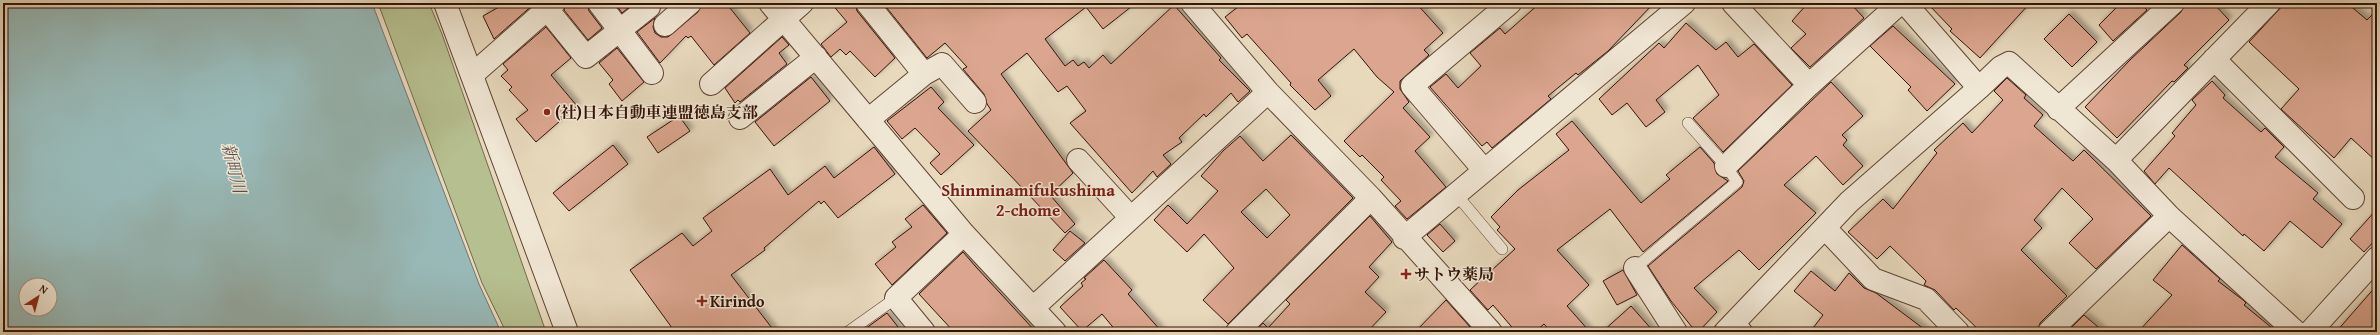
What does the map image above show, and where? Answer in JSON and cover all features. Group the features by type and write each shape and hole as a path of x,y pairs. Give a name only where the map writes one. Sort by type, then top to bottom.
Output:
{"street":[{"path":"445,3 567,332"},
{"path":"599,3 621,30 652,73"},
{"path":"665,25 690,3"},
{"path":"770,3 964,234 1054,332"},
{"path":"711,84 802,3"},
{"path":"867,3 924,74"},
{"path":"1192,3 1268,92 1371,198 1483,329"},
{"path":"1484,170 1412,86 1510,3"},
{"path":"1404,238 1684,3"},
{"path":"1732,3 1809,85"},
{"path":"1726,166 1809,85 1900,3"},
{"path":"1905,3 1979,88"},
{"path":"2058,109 2173,3"},
{"path":"2116,160 2269,3"},
{"path":"472,75 549,5 586,57 649,7"},
{"path":"740,118 816,57"},
{"path":"2214,58 2353,198"},
{"path":"1733,329 1849,202 2001,67 2009,63 2116,160 2169,216 2296,332"},
{"path":"868,120 924,74 942,64 975,102"},
{"path":"1033,308 1268,92"},
{"path":"1078,160 1131,218"},
{"path":"1237,332 1371,198"},
{"path":"2049,332 2169,216"},
{"path":"1825,228 1873,279 1926,299 1958,332"},
{"path":"924,332 896,298 964,234"},
{"path":"2310,332 2377,258"},
{"path":"1635,268 1676,332"}],"lane":[{"path":"1635,268 1736,182 1726,166 1688,123"},
{"path":"1456,194 1502,249"},
{"path":"848,332 896,298"}],"green space":[{"path":"378,3 429,3 442,34 546,332 506,332 482,283"}],"water":[{"name":"新町川","path":"3,3 372,3 479,284 501,332 3,332"}],"building":[{"path":"506,3 535,3 494,39 483,16"},
{"path":"566,3 587,3 589,11 602,28 588,40 564,10"},
{"path":"615,3 634,3 622,13"},
{"path":"702,3 726,3 750,33 714,65 691,36 688,38 686,36 660,63 637,32 655,18 653,27 655,33 661,37 668,37 698,12"},
{"path":"831,3 855,3 857,11 895,58 875,77 850,51 846,55 840,49 831,57 821,44 847,22"},
{"path":"883,3 1136,3 1103,29 1086,7 1045,39 1065,66 1073,60 1078,66 1084,62 1089,68 1103,55 1111,64 1174,5 1221,58 1219,60 1250,91 1238,102 1231,93 1206,117 1204,114 1179,138 1182,142 1163,155 1171,164 1157,177 1153,171 1132,193 1070,123 1086,111 1067,86 1058,92 1027,53 1001,74 1073,173 1050,195 1075,224 1065,233 968,131 991,110 987,104 984,94 963,69 967,67 945,43 927,58"},
{"path":"1243,3 1416,3 1443,33 1424,50 1429,55 1400,81 1400,89 1409,102 1403,108 1430,137 1415,151 1446,187 1407,219 1395,206 1401,201 1381,180 1384,177 1362,155 1360,157 1344,141 1394,92 1377,77 1354,49 1318,80 1331,96 1315,110 1290,85 1291,83 1247,34 1242,38 1225,17"},
{"path":"1540,3 1654,3 1608,51 1578,75 1576,73 1548,96 1551,99 1492,148 1487,142 1482,146 1430,87 1446,74 1458,88 1481,66 1470,53 1500,28 1505,34"},
{"path":"1808,3 1850,3 1864,18 1810,67 1791,48 1806,34 1792,21"},
{"path":"1927,3 2030,3 1980,58 1950,31 1952,29"},
{"path":"2121,3 2140,3 2147,10 2113,41 2099,25"},
{"path":"2185,3 2213,3 2229,20 2184,65 2188,68 2174,82 2172,81 2117,138 2085,107 2130,60 2181,12"},
{"path":"2285,3 2347,3 2367,20 2377,10 2377,162 2351,138 2334,158 2281,109 2299,89 2249,42"},
{"path":"2069,14 2097,42 2072,67 2044,39"},
{"path":"1686,23 1716,50 1726,42 1738,57 1754,44 1792,85 1723,152 1693,118 1719,95 1698,65 1656,100 1665,112 1646,127 1627,103 1612,115 1599,99 1659,43 1664,48"},
{"path":"1893,26 1955,84 1927,111 1908,90 1911,87 1870,46"},
{"path":"546,27 571,58 551,75 577,106 536,142 516,119 528,110 509,90 512,87 501,76 508,70 503,64"},
{"path":"782,37 789,45 779,53 787,64 740,102 738,100 735,103 725,88"},
{"path":"617,48 644,82 622,101 609,84 613,80 599,63"},
{"path":"811,77 830,101 774,146 755,122"},
{"path":"2007,78 2026,95 2024,98 2043,115 2034,126 2073,161 2084,150 2151,216 2096,269 2069,243 2093,219 2062,188 2034,220 2042,228 2021,250 2067,296 2040,323 2037,332 1981,332 1956,308 1954,310 1935,290 1924,285 1926,281 1890,246 1877,259 1848,232 1883,199 1893,209 1937,153 1934,150 1963,123 1972,133 2003,100 1994,91"},
{"path":"2212,81 2225,95 2223,98 2261,132 2265,128 2284,147 2275,157 2318,193 2313,199 2342,224 2322,248 2290,221 2264,251 2244,234 2243,236 2169,168 2155,184 2144,171 2175,136 2172,133 2196,105 2192,100"},
{"path":"1831,82 1863,116 1842,135 1847,140 1843,145 1863,166 1843,185 1816,156 1784,185 1816,213 1759,270 1739,250 1694,288 1717,312 1698,332 1696,332 1671,301 1648,266 1742,187 1744,181 1738,171"},
{"path":"931,87 944,102 938,108 974,145 941,175 930,163 940,154 915,128 902,139 887,121"},
{"path":"679,116 690,131 658,153 647,137"},
{"path":"1572,121 1641,203 1670,179 1666,175 1700,147 1714,163 1717,174 1728,181 1643,252 1610,209 1557,250 1589,285 1567,306 1590,332 1551,332 1544,324 1535,332 1516,332 1493,305 1488,310 1470,290 1515,249 1497,230 1500,227 1491,217 1518,190 1569,150 1556,134"},
{"path":"1291,135 1353,198 1228,324 1203,300 1234,268 1204,234 1187,252 1154,220 1168,205 1187,224 1218,191 1201,176 1223,151 1240,136 1263,161","holes":["1266,189 1290,215 1267,238 1241,212"]},
{"path":"613,145 628,164 569,211 553,193"},
{"path":"874,147 895,174 838,218 824,201 821,204 819,201 764,248 765,250 731,275 775,332 675,332 630,270 682,233 693,246 712,231 703,218 770,169 788,195 825,166 834,178"},
{"path":"923,205 947,233 892,285 875,264 896,247 892,242 912,227 905,219"},
{"path":"2377,209 2377,238 2364,252 2350,239"},
{"path":"1370,216 1392,242 1369,267 1379,277 1365,292 1386,312 1367,332 1255,332 1263,323 1268,328 1290,304 1286,300"},
{"path":"1440,224 1455,241 1443,252 1427,235"},
{"path":"1070,231 1085,243 1065,261 1053,250"},
{"path":"2182,245 2220,279 2218,281 2243,300 2246,303 2244,305 2277,332 2138,332 2172,295 2153,280"},
{"path":"963,252 1036,332 954,332 919,294"},
{"path":"1104,260 1132,290 1128,294 1162,332 1117,332 1102,314 1082,331 1060,307 1083,286 1081,283 1086,279 1084,278"},
{"path":"1623,270 1637,295 1617,305 1603,281"},
{"path":"1811,271 1835,291 1849,273 1864,288 1876,293 1928,332 1810,332 1823,315 1794,291"},
{"path":"2377,285 2377,332 2336,332"},
{"path":"1446,300 1470,327 1465,332 1415,332"},
{"path":"1631,306 1654,332 1602,332"},
{"path":"887,313 902,332 861,332 865,329"},
{"path":"2084,315 2104,332 2067,332"}],"place":[{"name":"(社)日本自動車連盟徳島支部","path":"547,112"},
{"name":"サトウ薬局","path":"1406,274"},
{"name":"Kirindo","path":"702,301"}],"district":[{"name":"Shinminamifukushima 2-chome","path":"1028,200"}]}
